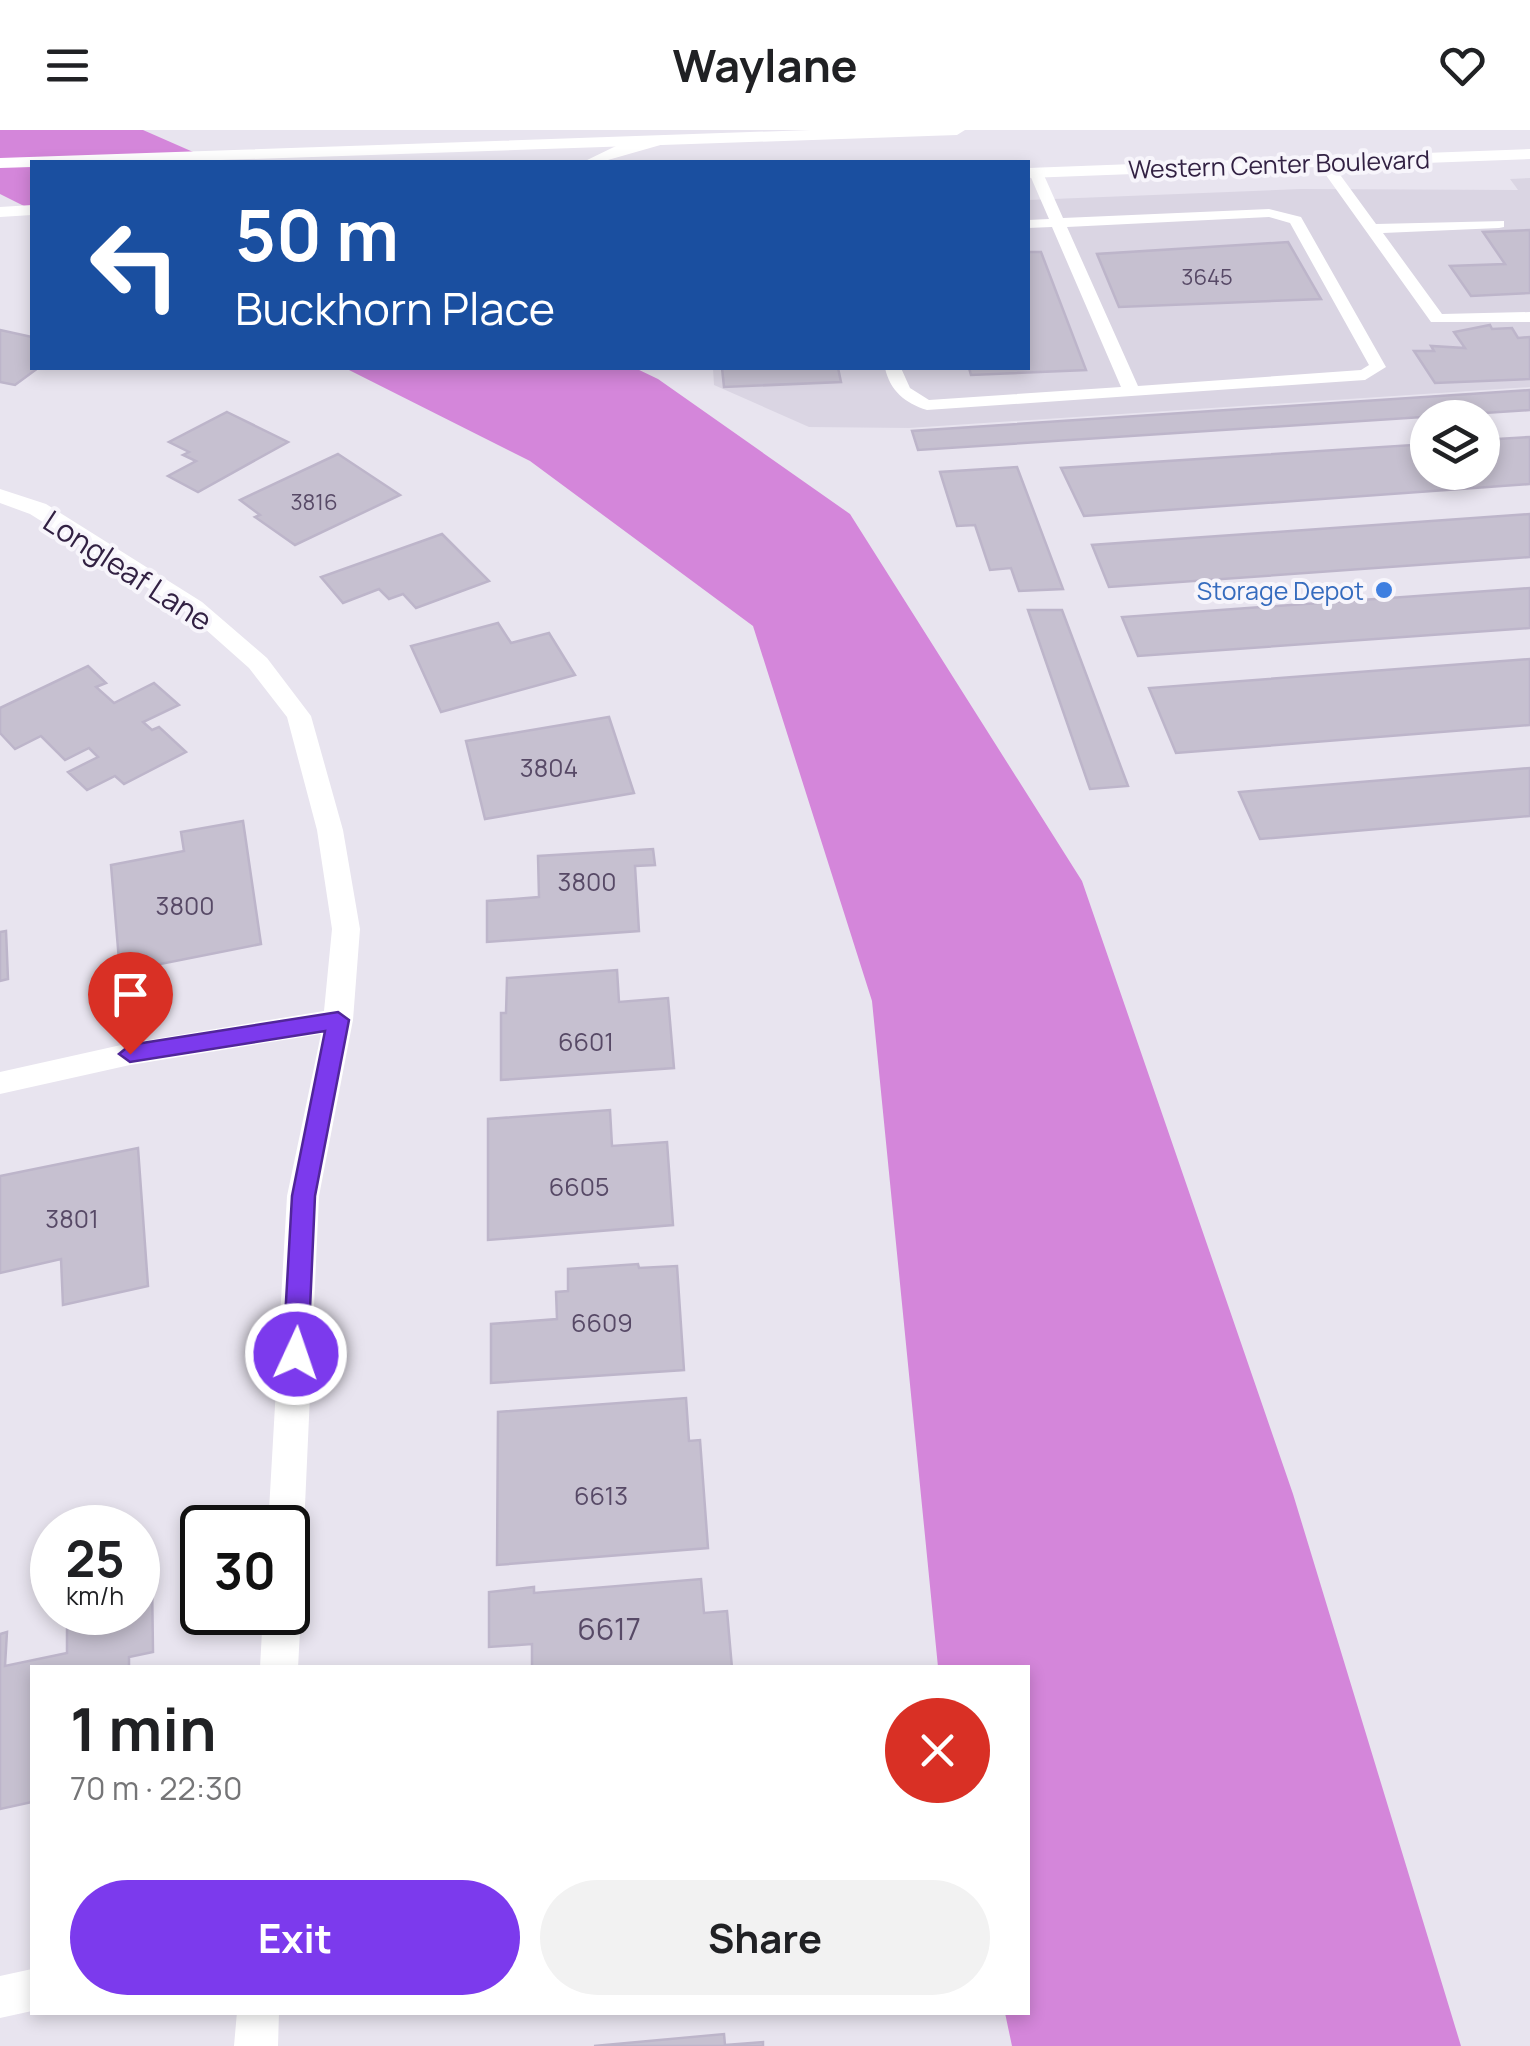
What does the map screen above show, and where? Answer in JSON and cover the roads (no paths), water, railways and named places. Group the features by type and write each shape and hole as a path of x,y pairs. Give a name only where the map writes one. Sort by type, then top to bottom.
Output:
{"main road":[{"path":"84,160 957,130"},
{"name":"Western Center Boulevard","path":"1032,173 1530,154"},
{"path":"0,163 30,162"},
{"path":"0,212 30,210"},
{"name":"Longleaf Lane","path":"0,496 38,509 194,607 258,663 298,716 330,830 346,929 338,1020 304,1196 287,1505"},
{"path":"0,1083 130,1054 338,1020"},
{"path":"279,1665 281,1635"},
{"path":"0,1996 30,1990"},
{"path":"256,2046 258,2015"}],"lane":[{"path":"595,160 659,140"},
{"path":"1325,164 1437,318 1530,317"},
{"path":"1032,173 1058,222 1132,392"},
{"path":"894,370 897,383 906,395 928,405 1365,375 1378,368 1296,220 1285,215 1269,212 1030,224"},
{"path":"1370,229 1498,224"}],"place":[{"name":"Storage Depot","path":"1384,590"}]}
